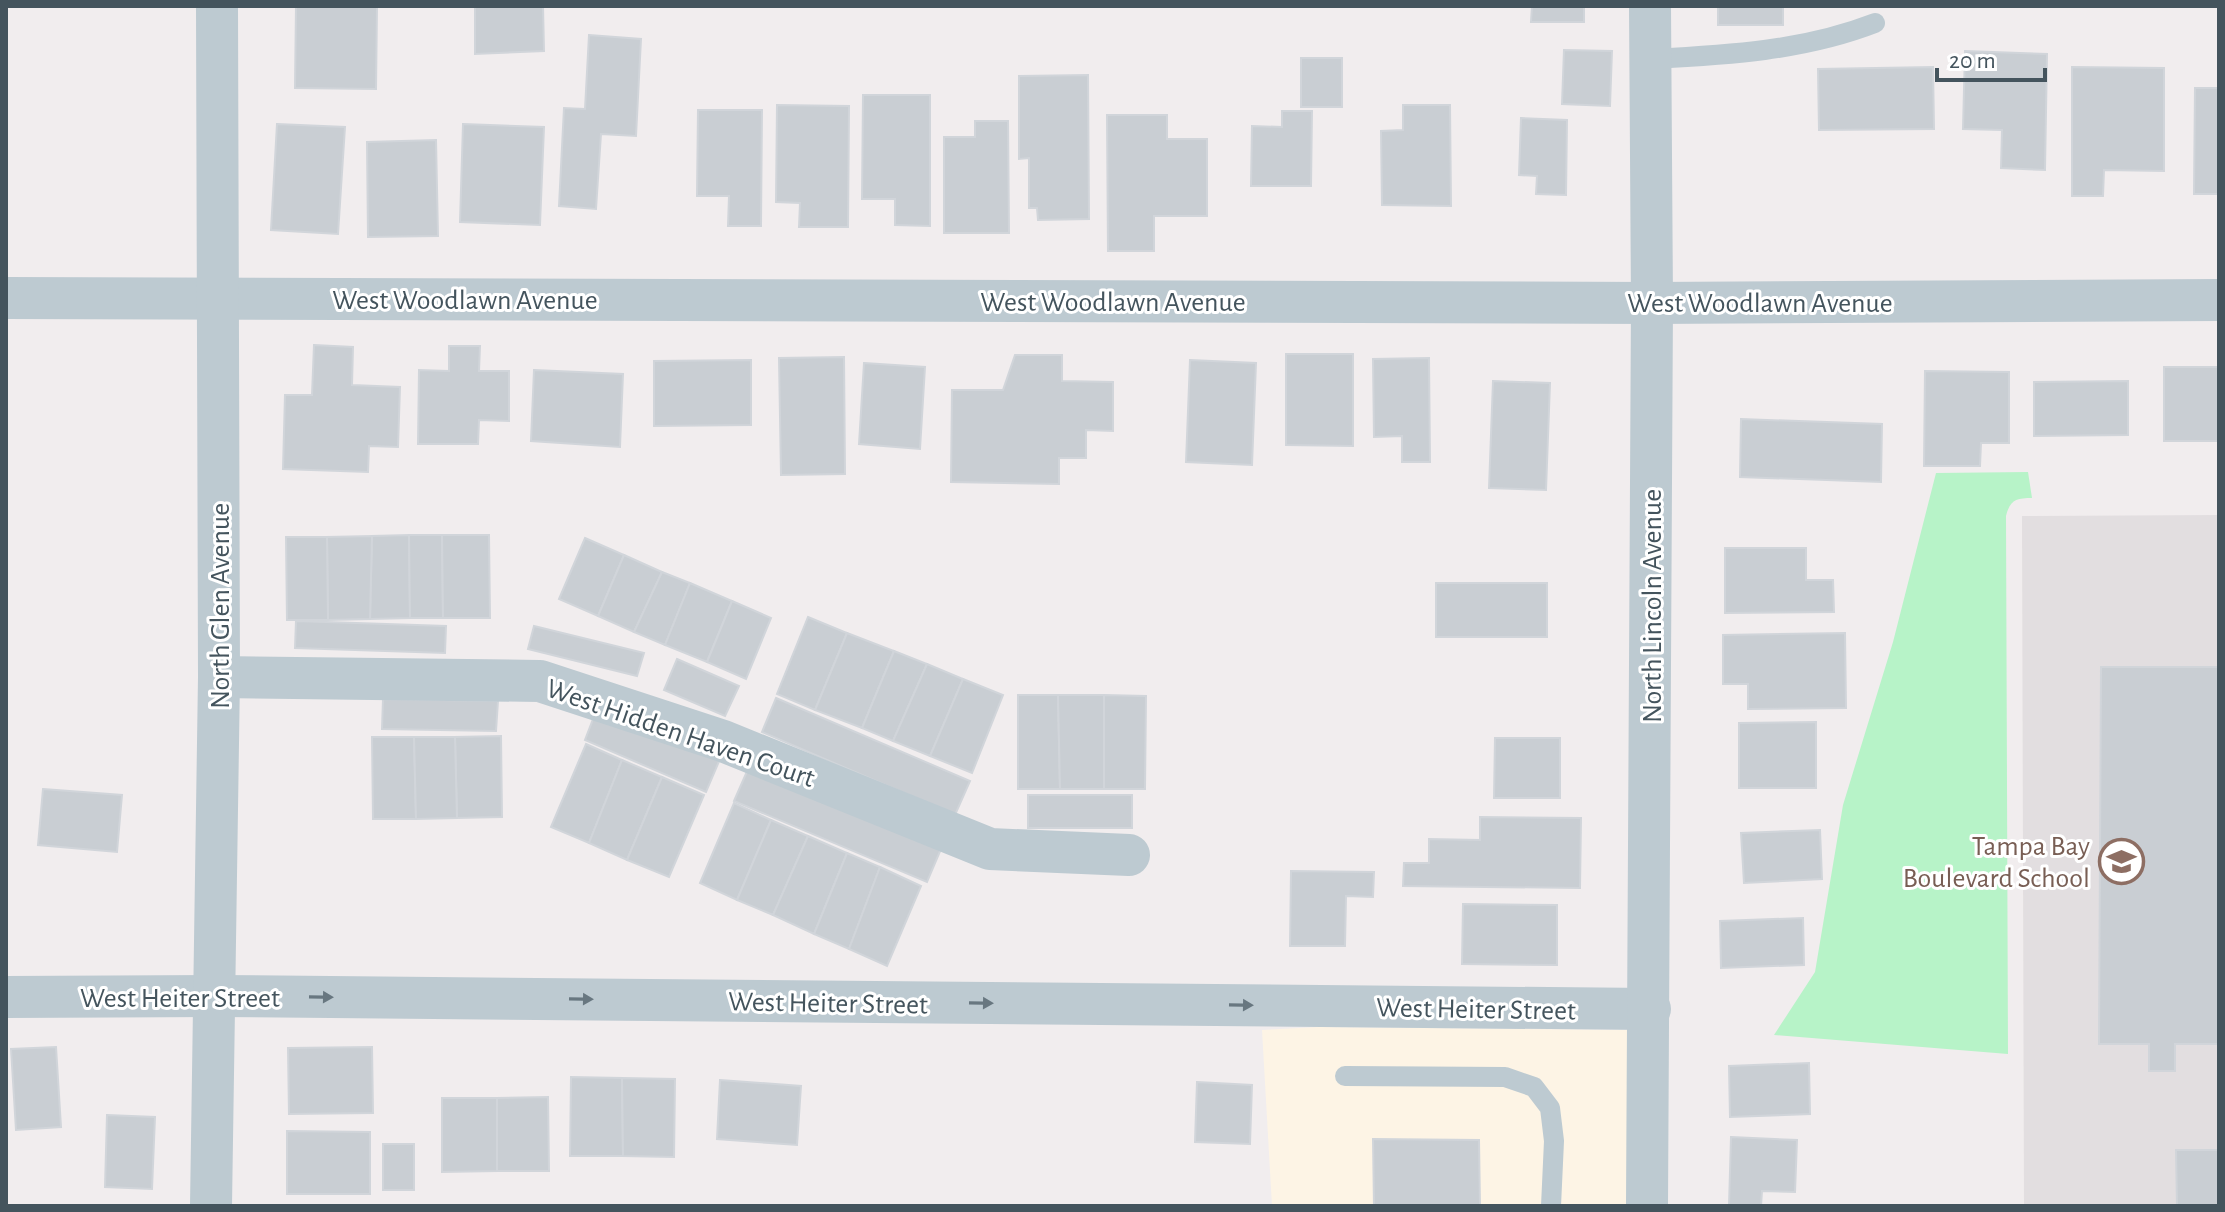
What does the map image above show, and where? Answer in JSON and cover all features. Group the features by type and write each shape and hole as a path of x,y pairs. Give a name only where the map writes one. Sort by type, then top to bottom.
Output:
{"street":[{"name":"North Glen Avenue","path":"211,1206 219,677 217,6"},
{"name":"North Lincoln Avenue","path":"1647,1206 1652,303 1650,6"},
{"name":"West Woodlawn Avenue","path":"6,298 1652,303 2219,300"},
{"name":"West Hidden Haven Court","path":"219,677 540,681 723,741 990,849 1129,855"},
{"name":"West Heiter Street","path":"6,997 215,996 1650,1009"}],"lane":[{"path":"1651,59 1788,48 1842,36 1875,23"},
{"path":"1345,1076 1505,1077 1534,1087 1550,1108 1554,1141 1551,1206"}],"shaded area":[{"name":"Tampa Bay Boulevard School","path":"2219,515 2219,1206 2024,1206 2022,516"},
{"path":"1319,1027 1631,1030 1629,1206 1272,1206 1262,1030"}],"green space":[{"path":"2028,472 2032,498 2014,501 2006,516 2008,1054 1774,1035 1815,972 1843,805 1893,642 1936,473"}],"building":[{"path":"296,6 377,6 376,89 295,88"},
{"path":"475,6 543,6 544,51 475,54"},
{"path":"1532,6 1584,6 1584,22 1531,22"},
{"path":"1718,6 1783,6 1783,25 1718,25"},
{"path":"589,35 641,39 636,136 601,134 596,209 559,206 564,108 585,109"},
{"path":"1564,50 1612,51 1610,106 1562,104"},
{"path":"1965,51 2047,54 2045,170 2001,168 2002,130 1963,129"},
{"path":"1301,58 1342,58 1342,107 1301,107"},
{"path":"1933,67 1934,129 1819,130 1818,69"},
{"path":"2072,67 2164,68 2164,171 2104,170 2103,196 2072,196"},
{"path":"1088,75 1089,219 1038,220 1037,208 1029,208 1029,158 1019,159 1019,76"},
{"path":"2195,88 2219,88 2219,194 2194,194"},
{"path":"863,95 930,95 930,226 895,225 895,199 862,199"},
{"path":"777,105 849,106 848,227 799,227 800,203 776,202"},
{"path":"1403,105 1450,105 1451,206 1382,205 1381,131 1403,130"},
{"path":"698,110 762,110 761,226 728,226 729,196 697,196"},
{"path":"1282,111 1312,111 1311,186 1251,186 1252,126 1282,127"},
{"path":"1107,115 1167,115 1167,139 1207,139 1207,216 1154,216 1154,251 1108,251"},
{"path":"1521,118 1567,120 1566,195 1536,194 1537,176 1519,175"},
{"path":"975,121 1008,121 1009,233 944,233 944,137 975,137"},
{"path":"277,124 345,127 338,234 271,230"},
{"path":"463,124 544,127 540,225 460,222"},
{"path":"436,140 438,236 368,237 367,142"},
{"path":"314,345 353,347 352,385 400,387 398,447 369,446 368,472 283,469 285,395 312,395"},
{"path":"449,346 480,346 479,371 509,371 509,421 479,420 478,444 418,444 419,370 449,371"},
{"path":"1286,354 1353,354 1353,446 1286,445"},
{"path":"1015,355 1062,355 1062,381 1113,382 1113,431 1086,430 1086,458 1059,458 1059,484 951,482 952,390 1003,390"},
{"path":"844,357 845,474 781,475 779,358"},
{"path":"1429,358 1430,462 1402,462 1402,436 1374,437 1373,359"},
{"path":"751,360 751,425 654,426 654,361"},
{"path":"1190,360 1256,363 1252,465 1186,462"},
{"path":"864,363 925,367 920,449 859,444"},
{"path":"2164,367 2219,367 2219,441 2164,441"},
{"path":"534,370 623,374 620,447 531,441"},
{"path":"1925,371 2009,372 2009,443 1981,443 1980,466 1924,466"},
{"path":"1493,381 1550,383 1546,490 1489,488"},
{"path":"2128,381 2128,435 2034,436 2034,382"},
{"path":"1741,419 1882,424 1881,482 1740,477"},
{"path":"409,535 410,618 370,619 372,536"},
{"path":"409,535 442,535 443,618 410,618"},
{"path":"442,535 489,535 490,618 443,618"},
{"path":"372,536 370,619 328,620 327,537"},
{"path":"286,537 327,537 328,620 287,620"},
{"path":"585,538 624,555 598,616 559,599"},
{"path":"1725,548 1806,548 1806,580 1833,580 1834,612 1725,613"},
{"path":"624,555 662,572 634,632 598,616"},
{"path":"662,572 690,583 665,645 634,632"},
{"path":"690,583 732,601 707,662 665,645"},
{"path":"1436,583 1547,583 1547,637 1436,637"},
{"path":"732,601 771,618 746,679 707,662"},
{"path":"808,617 847,633 815,710 777,694"},
{"path":"296,621 446,626 445,653 295,648"},
{"path":"534,626 644,653 637,676 528,649"},
{"path":"847,633 894,651 862,728 815,710"},
{"path":"1845,633 1846,708 1748,709 1748,684 1723,684 1723,635"},
{"path":"894,651 927,664 893,741 862,728"},
{"path":"677,659 739,686 725,716 664,690"},
{"path":"927,664 963,679 930,756 893,741"},
{"path":"2101,667 2219,667 2219,1044 2175,1044 2175,1071 2149,1071 2149,1044 2099,1044"},
{"path":"963,679 1003,695 972,773 930,756"},
{"path":"1018,695 1058,695 1060,789 1018,789"},
{"path":"1058,695 1104,695 1104,789 1060,789"},
{"path":"1104,695 1146,696 1145,789 1104,789"},
{"path":"776,698 970,781 955,815 762,732"},
{"path":"383,699 498,701 496,731 382,729"},
{"path":"598,706 720,759 706,792 585,740"},
{"path":"1816,722 1816,788 1739,788 1739,723"},
{"path":"501,736 502,817 457,818 455,737"},
{"path":"372,737 414,737 416,819 373,819"},
{"path":"414,737 455,737 457,818 416,819"},
{"path":"1495,738 1560,738 1560,798 1494,798"},
{"path":"586,744 622,760 589,843 551,827"},
{"path":"622,760 662,777 627,860 589,843"},
{"path":"748,769 941,849 927,882 734,801"},
{"path":"662,777 704,795 669,877 627,860"},
{"path":"43,789 122,795 117,852 38,845"},
{"path":"1028,795 1132,795 1132,828 1028,828"},
{"path":"734,803 771,820 737,900 700,883"},
{"path":"1480,817 1581,818 1580,888 1403,886 1404,863 1429,863 1429,839 1480,840"},
{"path":"771,820 808,836 773,915 737,900"},
{"path":"1820,830 1822,879 1744,883 1741,833"},
{"path":"808,836 847,853 814,934 773,915"},
{"path":"847,853 880,867 849,949 814,934"},
{"path":"880,867 921,886 887,966 849,949"},
{"path":"1291,871 1374,872 1373,897 1346,896 1345,946 1290,946"},
{"path":"1463,904 1557,905 1557,965 1462,964"},
{"path":"1803,918 1804,965 1721,968 1720,921"},
{"path":"56,1047 61,1127 16,1130 11,1049"},
{"path":"372,1047 373,1113 289,1114 288,1048"},
{"path":"1809,1063 1810,1114 1730,1117 1729,1066"},
{"path":"571,1077 622,1078 623,1156 570,1156"},
{"path":"622,1078 675,1079 674,1157 623,1156"},
{"path":"720,1080 801,1086 797,1145 717,1139"},
{"path":"1197,1082 1252,1085 1250,1144 1195,1142"},
{"path":"548,1097 549,1171 497,1171 497,1098"},
{"path":"442,1098 497,1098 497,1171 442,1172"},
{"path":"107,1115 155,1117 152,1189 105,1187"},
{"path":"287,1131 370,1132 370,1194 287,1194"},
{"path":"1731,1137 1797,1140 1795,1192 1762,1191 1761,1206 1729,1206"},
{"path":"1373,1139 1479,1140 1480,1206 1374,1206"},
{"path":"383,1144 414,1144 414,1190 383,1190"},
{"path":"2176,1150 2219,1150 2219,1206 2177,1206"}],"place":[{"name":"Tampa Bay Boulevard School","path":"2121,861"}]}
